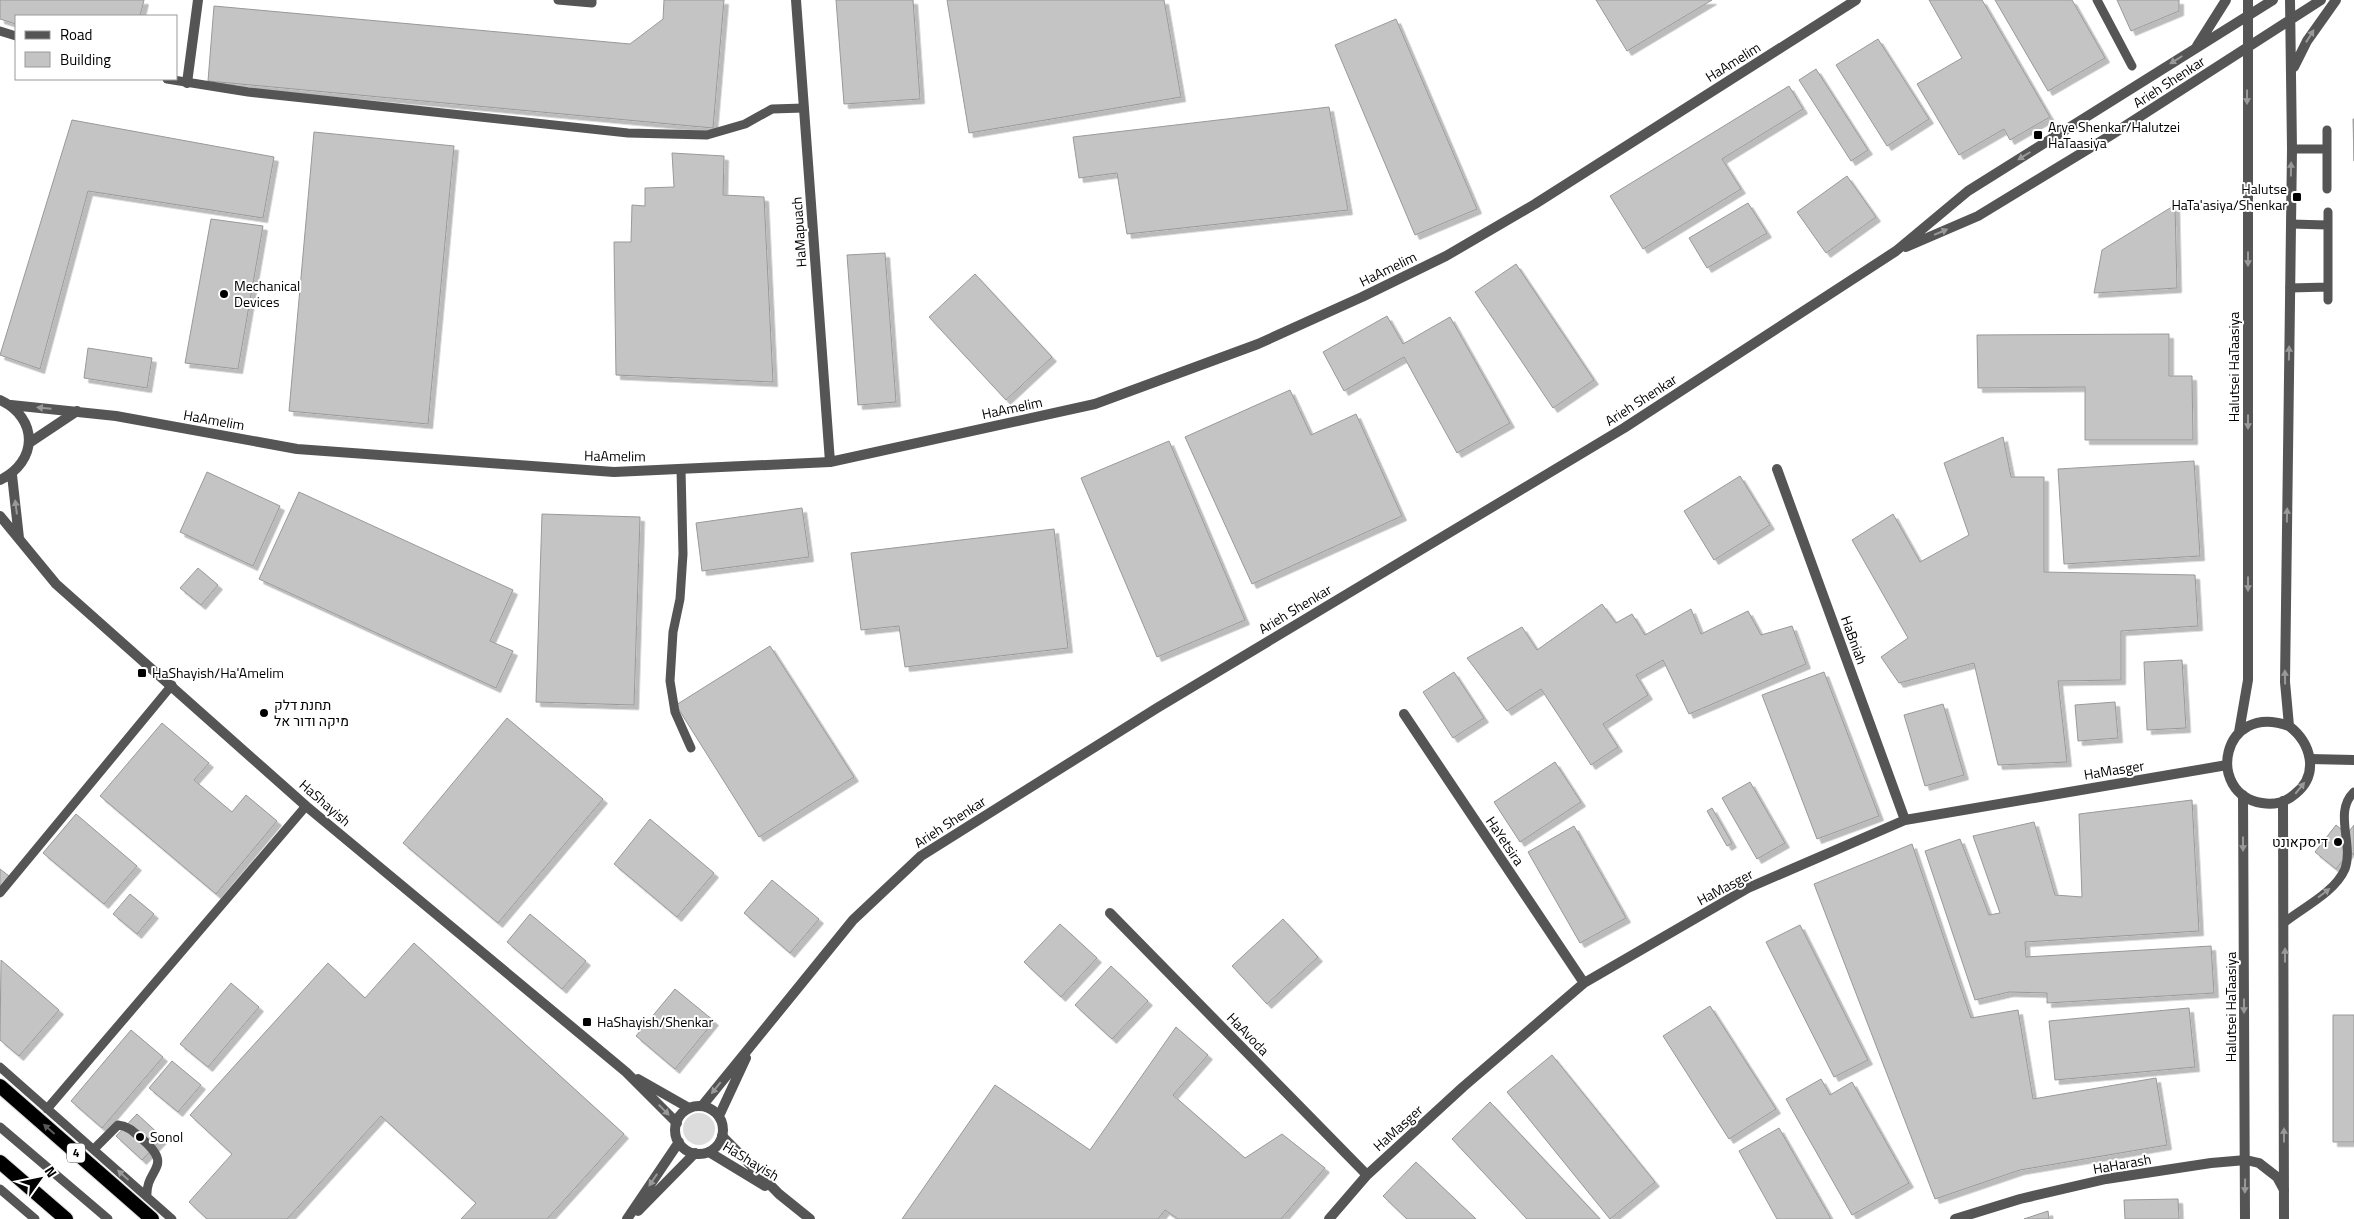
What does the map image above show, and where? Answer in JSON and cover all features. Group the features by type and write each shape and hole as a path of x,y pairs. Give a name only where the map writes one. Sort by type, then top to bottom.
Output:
{"highway":[{"name":"4","path":"0,1086 152,1219"},
{"path":"0,1162 66,1219"}],"street":[{"path":"186,82 198,0"},
{"name":"HaMapuach","path":"796,0 830,462"},
{"name":"HaAmelim","path":"11,405 116,416 297,449 614,472 830,462 1094,404 1258,344 1362,297 1446,256 1535,204 1856,0"},
{"path":"2196,48 2226,0"},
{"name":"Halutsei HaTaasiya","path":"2227,765 2231,744 2239,732 2248,680 2248,0"},
{"name":"Arieh Shenkar","path":"702,1106 853,920 921,856 1157,708 1624,428 1896,251 1968,190 2274,0"},
{"path":"2289,726 2285,682 2292,149 2290,0"},
{"name":"Arieh Shenkar","path":"1896,251 1978,216 2108,137 2321,0"},
{"path":"2292,76 2307,41 2336,0"},
{"path":"0,400 11,405 24,420 29,443 28,452 22,465 12,475 0,480"},
{"path":"29,443 77,411"},
{"name":"HaBniah","path":"1777,469 1905,820"},
{"path":"12,475 19,539"},
{"name":"HaShayish","path":"0,516 56,584 172,685 306,806 626,1072 676,1123"},
{"name":"HaYetsira","path":"1404,714 1584,983"},
{"path":"2227,765 2233,785 2243,795 2255,802 2269,804 2283,802 2295,794 2304,784 2309,772 2310,759 2306,746 2299,734 2289,726 2276,721 2263,721 2250,724 2239,732"},
{"path":"2310,759 2354,760"},
{"name":"HaMasger","path":"1330,1219 1367,1175 1463,1087 1584,983 1748,888 1905,820 2227,765"},
{"name":"Halutsei HaTaasiya","path":"2243,795 2245,1219"},
{"path":"2283,802 2285,922 2284,1219"},
{"name":"HaAvoda","path":"1110,913 1367,1175"},
{"name":"Arieh Shenkar","path":"719,1116 752,1043"},
{"name":"HaShayish","path":"626,1072 689,1108"},
{"path":"702,1106 714,1111 719,1116 722,1122 722,1136 719,1143 709,1152 695,1153 688,1151 679,1142 676,1135 676,1123 689,1108 702,1106"},
{"name":"HaShayish","path":"722,1136 779,1194 810,1219"},
{"path":"629,1219 679,1142"},
{"name":"HaShayish","path":"709,1152 779,1194"},
{"path":"629,1219 695,1153"},
{"name":"HaHarash","path":"1955,1219 2020,1198 2106,1180 2211,1163 2246,1160 2258,1163 2269,1169 2284,1190"}],"lane":[{"path":"558,0 592,3 592,0"},
{"path":"2097,0 2132,66"},
{"path":"0,31 15,36"},
{"path":"173,80 258,93 628,133 707,135 746,124 772,109 804,108"},
{"path":"2327,130 2327,189"},
{"path":"2292,149 2327,150"},
{"path":"2328,212 2328,300"},
{"path":"2290,224 2328,225"},
{"path":"2290,288 2328,288"},
{"path":"681,469 683,554 680,599 673,632 670,681 675,712 691,748"},
{"path":"0,893 172,685"},
{"path":"2285,922 2335,884 2345,869 2350,851 2344,816 2348,798 2354,792"},
{"path":"47,1108 306,806"},
{"path":"0,1067 172,1219"},
{"path":"94,1149 118,1124 126,1126 148,1144 158,1158 158,1166 147,1189 147,1197"},
{"path":"0,1127 108,1219"},
{"path":"0,1189 35,1219"}],"shaded area":[{"path":"699,1113 711,1117 715,1129 711,1141 699,1145 687,1141 683,1129 687,1117"}],"building":[{"path":"0,0 144,0 140,15 15,15 15,24 0,19"},
{"path":"664,0 724,0 713,128 208,81 214,6 630,44 663,19"},
{"path":"836,0 913,0 920,99 844,104"},
{"path":"947,0 1164,0 1181,97 969,133"},
{"path":"1596,0 1712,0 1627,51"},
{"path":"1929,0 1982,0 2050,117 2010,140 2004,129 1959,155 1917,84 1962,58"},
{"path":"1995,0 2072,0 2105,58 2048,91"},
{"path":"2117,0 2179,0 2179,11 2131,31"},
{"path":"1396,19 1477,209 1415,235 1335,45"},
{"path":"1878,39 1929,119 1887,146 1836,65"},
{"path":"1816,69 1868,150 1851,161 1799,80"},
{"path":"1789,86 1803,109 1722,159 1741,189 1643,249 1610,196"},
{"path":"1329,107 1348,210 1127,234 1117,173 1079,178 1073,137"},
{"path":"2353,119 2354,119 2354,161"},
{"path":"72,120 274,157 263,218 88,191 40,369 0,355"},
{"path":"314,132 454,146 428,424 289,411"},
{"path":"672,153 724,156 723,195 764,197 773,382 616,375 614,242 631,242 632,205 645,206 645,188 674,187"},
{"path":"1847,176 1876,217 1826,253 1797,212"},
{"path":"1748,203 1767,233 1707,268 1689,238"},
{"path":"2175,205 2177,288 2094,293 2102,250"},
{"name":"Mechanical Devices","path":"211,219 263,226 238,369 185,363"},
{"path":"885,253 896,402 858,405 847,255"},
{"path":"1516,264 1594,380 1553,408 1475,292"},
{"path":"975,274 1052,357 1006,400 929,317"},
{"path":"1387,316 1403,344 1450,317 1510,423 1457,453 1404,357 1344,391 1323,352"},
{"path":"2169,334 2169,376 2192,376 2193,440 2085,440 2085,387 1978,388 1977,335"},
{"path":"88,348 152,358 147,388 84,378"},
{"path":"1290,390 1311,435 1356,414 1402,516 1252,584 1185,437"},
{"path":"2003,437 2011,477 2044,477 2044,572 2195,575 2198,626 2121,631 2121,680 2058,681 2067,762 1998,765 1974,663 1899,683 1881,657 1908,638 1852,540 1893,514 1920,562 1969,535 1944,463"},
{"path":"1169,441 1245,620 1157,657 1081,478"},
{"path":"2194,461 2200,556 2064,564 2058,469"},
{"path":"207,472 280,506 253,566 180,532"},
{"path":"1740,476 1770,525 1714,560 1684,511"},
{"path":"299,492 513,590 490,641 513,651 496,688 259,579"},
{"path":"802,508 809,557 702,571 696,523"},
{"path":"542,514 640,517 634,705 536,702"},
{"path":"1054,529 1068,648 905,667 899,626 861,630 851,553"},
{"path":"198,568 218,585 201,605 180,588"},
{"path":"1602,604 1616,623 1632,614 1645,635 1691,609 1701,634 1748,611 1761,635 1792,626 1806,664 1689,714 1663,660 1636,675 1648,695 1603,724 1618,747 1591,765 1541,689 1507,711 1467,658 1522,627 1537,650"},
{"path":"770,646 854,777 759,837 676,705"},
{"path":"2182,660 2186,728 2147,730 2144,662"},
{"path":"1454,672 1484,718 1453,738 1423,692"},
{"path":"1824,672 1879,816 1817,839 1762,695"},
{"path":"2115,702 2118,738 2078,741 2075,705"},
{"path":"1943,704 1964,775 1925,786 1904,715"},
{"path":"507,718 603,799 498,923 403,843"},
{"path":"162,723 209,763 194,780 232,812 246,795 277,821 216,894 100,796"},
{"path":"1555,762 1581,802 1520,842 1494,802"},
{"path":"1750,782 1785,843 1757,859 1722,798"},
{"path":"2192,800 2199,931 2025,942 2026,957 2211,946 2214,993 2047,1003 2047,993 2009,992 1975,1000 1925,851 1960,839 1989,915 2000,913 1973,836 2034,822 2055,895 2082,897 2079,814"},
{"path":"1712,808 1732,843 1727,846 1707,811"},
{"path":"76,814 137,866 104,904 43,853"},
{"path":"650,819 714,873 677,917 614,864"},
{"name":"דיסקאונט","path":"2336,825 2347,834 2354,825 2354,855 2350,851 2336,869 2315,852"},
{"path":"1574,826 1626,918 1580,943 1528,852"},
{"path":"1912,844 1971,1018 2018,1010 2033,1099 2156,1078 2167,1145 2020,1170 1935,1199 1814,884"},
{"path":"0,869 9,876 0,887"},
{"path":"772,880 819,919 790,953 744,913"},
{"path":"130,894 154,914 137,934 113,914"},
{"path":"530,914 586,961 562,989 507,942"},
{"path":"1283,919 1318,957 1267,1004 1232,966"},
{"path":"1060,924 1097,958 1061,997 1024,962"},
{"path":"1800,925 1868,1060 1834,1077 1766,942"},
{"path":"414,943 624,1134 547,1219 461,1219 476,1203 381,1116 287,1219 207,1219 189,1202 232,1154 190,1115 328,963 365,998"},
{"path":"1,960 59,1010 19,1056 0,1040"},
{"path":"1111,966 1148,1001 1112,1039 1075,1005"},
{"path":"231,983 259,1007 208,1067 180,1044"},
{"path":"675,989 714,1021 675,1069 636,1036"},
{"path":"1710,1006 1776,1109 1729,1139 1663,1036"},
{"path":"2189,1008 2195,1067 2055,1080 2049,1021"},
{"path":"2333,1015 2354,1015 2354,1142 2333,1142"},
{"path":"1176,1027 1208,1055 1173,1095 1245,1158 1282,1134 1325,1168 1281,1219 1178,1219 1165,1210 1158,1219 902,1219 995,1085 1090,1150"},
{"path":"131,1030 163,1057 102,1128 71,1101"},
{"path":"1552,1055 1655,1182 1610,1219 1507,1092"},
{"path":"172,1061 201,1085 178,1112 149,1088"},
{"path":"1821,1079 1830,1095 1852,1082 1909,1183 1852,1215 1786,1099"},
{"path":"1490,1102 1600,1219 1527,1219 1452,1139"},
{"name":"Sonol","path":"137,1114 163,1138 142,1160 116,1136"},
{"path":"1779,1128 1831,1219 1777,1219 1739,1151"},
{"path":"1416,1162 1476,1219 1407,1219 1383,1196"},
{"path":"2178,1199 2179,1219 2125,1219 2124,1200"},
{"path":"2048,1211 2049,1219 2024,1219"}],"place":[{"name":"Arye Shenkar/Halutzei HaTaasiya","path":"2038,135"},
{"name":"Halutse HaTa'asiya/Shenkar","path":"2297,197"},
{"name":"Mechanical Devices","path":"224,294"},
{"name":"HaShayish/Ha'Amelim","path":"142,673"},
{"name":"תחנת דלק מיקה ודור אל","path":"264,713"},
{"name":"דיסקאונט","path":"2338,842"},
{"name":"HaShayish/Shenkar","path":"587,1022"},
{"name":"Sonol","path":"140,1137"}]}
